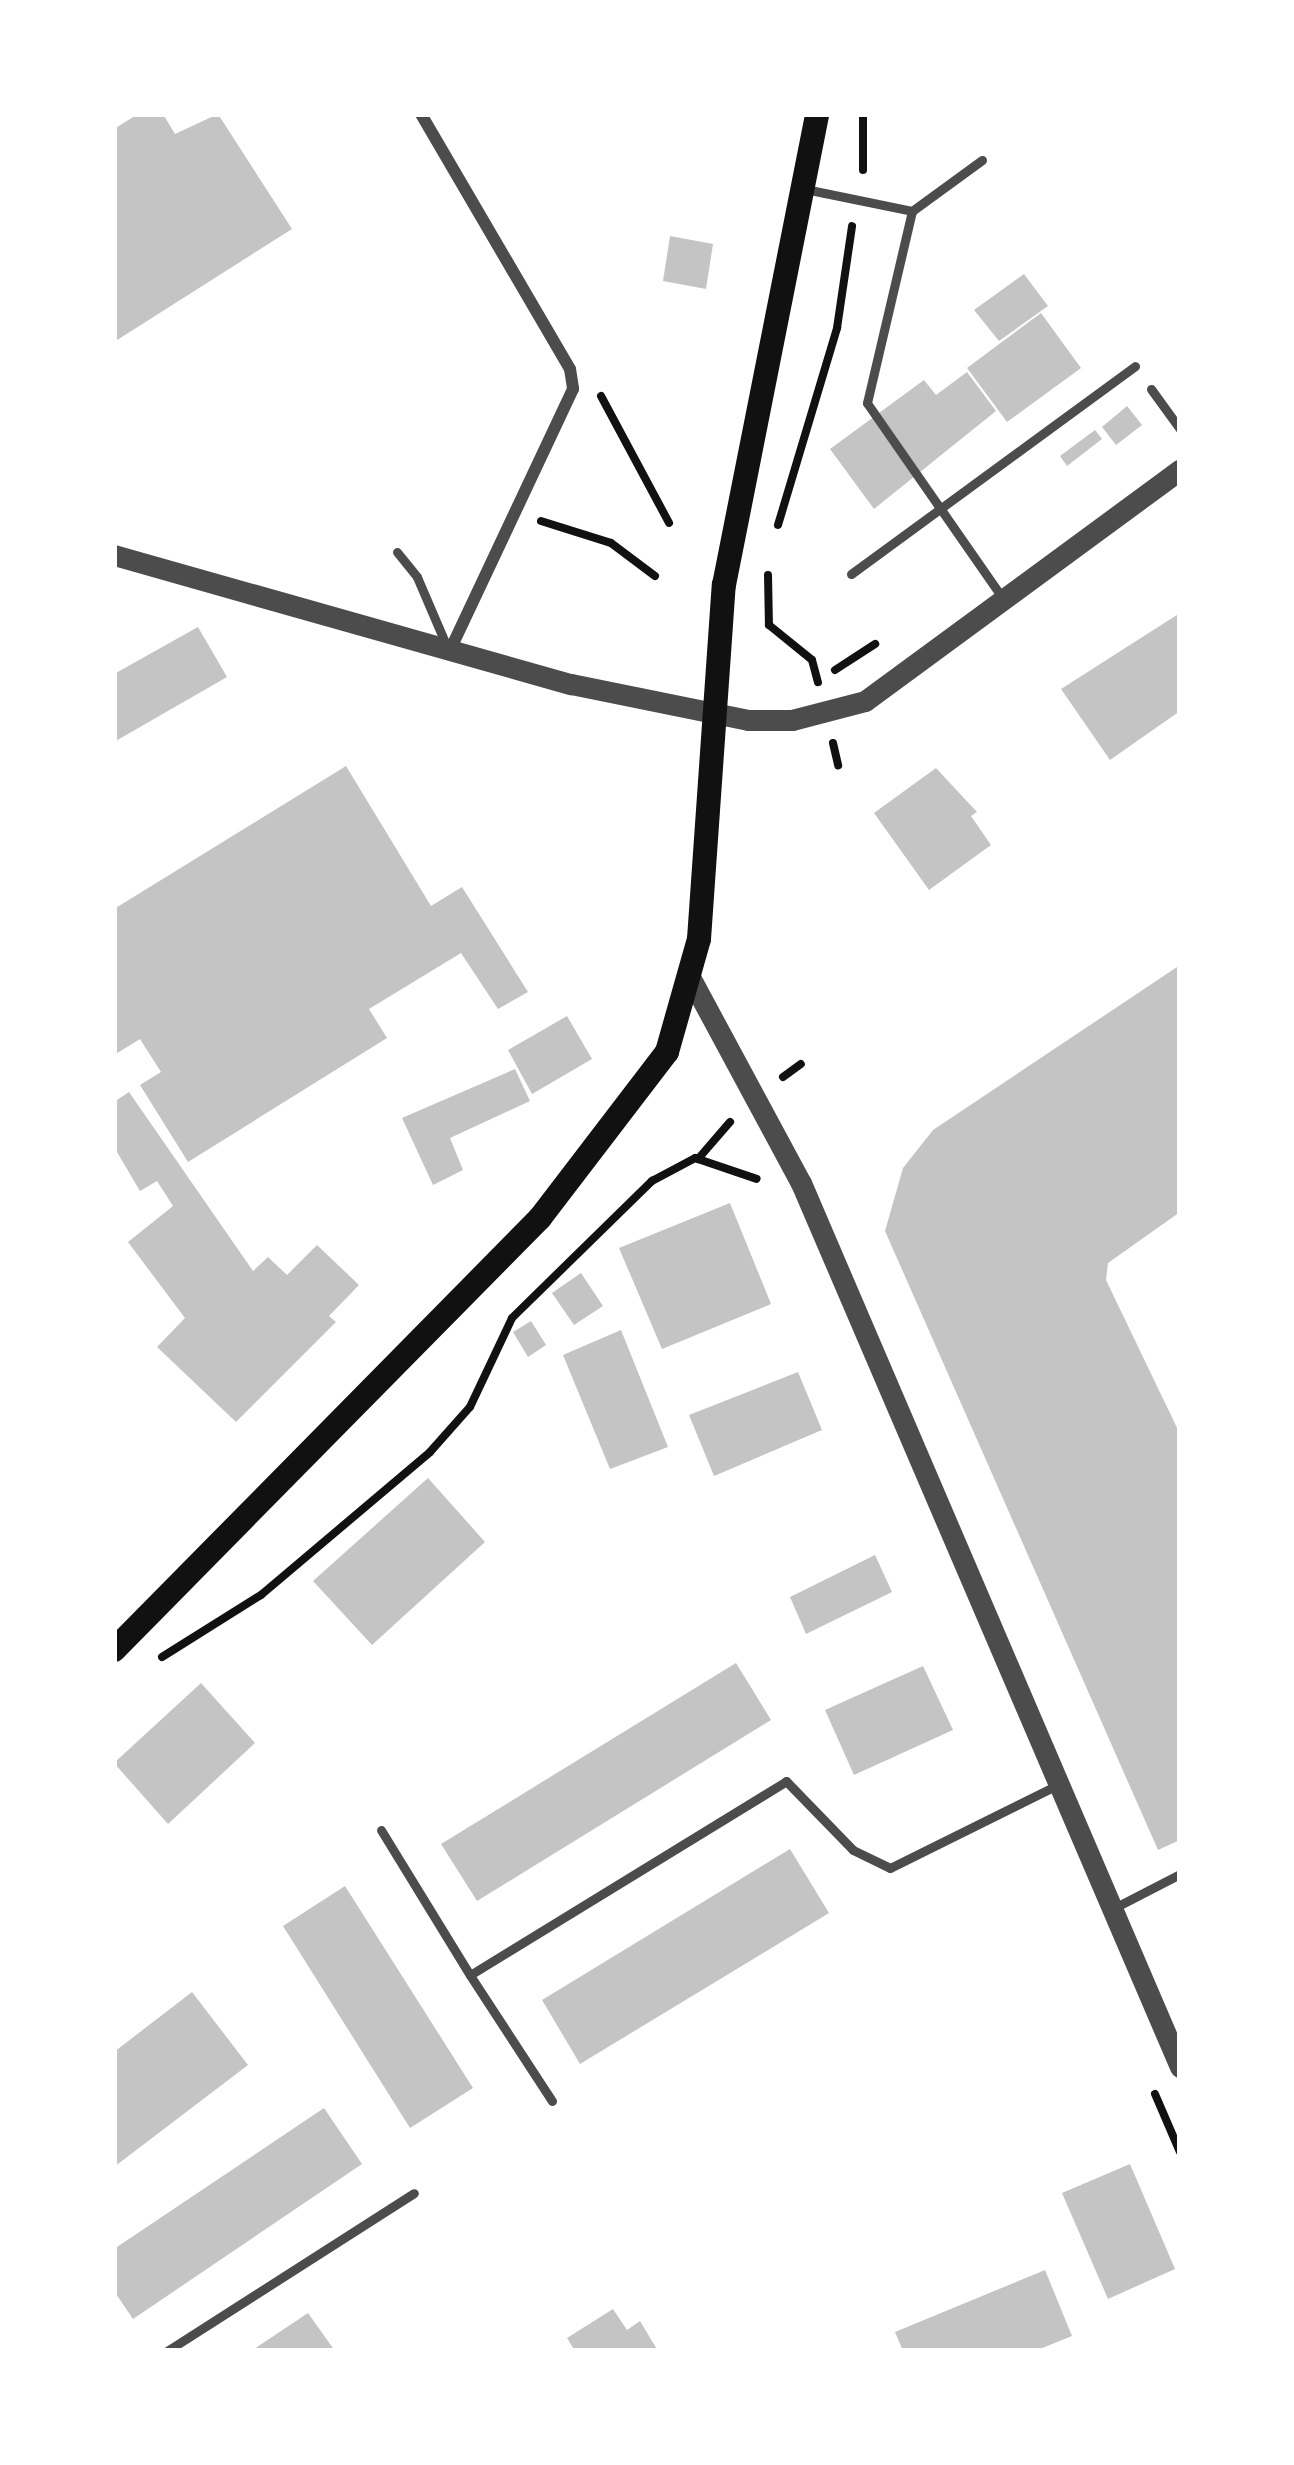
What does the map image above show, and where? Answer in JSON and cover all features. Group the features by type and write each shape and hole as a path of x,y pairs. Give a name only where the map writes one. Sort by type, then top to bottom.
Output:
{"main road":[{"path":"114,1650 540,1218 667,1052 691,979 724,585 817,114"}],"street":[{"path":"421,114 570,369 566,410 510,515 449,652"},
{"path":"114,555 449,652 758,721 833,715 865,701 1180,470"},
{"path":"691,979 801,1184 1180,2066"}],"lane":[{"path":"982,160 912,212 868,403 1003,598"},
{"path":"802,189 912,212"},
{"path":"851,574 1135,367"},
{"path":"1151,389 1180,429"},
{"path":"397,552 417,577 449,652"},
{"path":"470,1975 786,1781 853,1850 890,1868 1060,1783"},
{"path":"381,1830 552,2101"},
{"path":"1112,1909 1180,1874"},
{"path":"166,2351 414,2193"}],"path":[{"path":"863,114 867,158"},
{"path":"774,536 837,328 850,247"},
{"path":"600,395 669,523"},
{"path":"510,515 611,543 655,576"},
{"path":"768,562 769,625 812,660 818,680"},
{"path":"789,1072 801,1064"},
{"path":"147,1666 261,1595 430,1452 470,1406 512,1318 652,1181 698,1159 720,1130"},
{"path":"698,1159 761,1181 770,1195"},
{"path":"1153,2089 1180,2152"}],"building":[{"path":"138,114 163,114 175,134 218,114 292,229 114,342 114,129"},
{"path":"670,236 713,244 706,289 663,281"},
{"path":"1024,274 1048,306 999,341 974,310"},
{"path":"1041,313 1081,368 1007,422 967,368"},
{"path":"967,372 996,411 874,509 830,449 924,380 936,395"},
{"path":"1127,406 1142,425 1116,445 1102,427"},
{"path":"1095,430 1102,439 1067,466 1060,456"},
{"path":"1180,613 1180,711 1110,760 1061,689"},
{"path":"198,627 227,677 114,742 114,674"},
{"path":"346,766 431,906 462,887 528,992 498,1009 461,953 369,1009 387,1038 188,1162 140,1085 161,1072 140,1039 114,1055 114,909"},
{"path":"936,768 977,812 971,816 991,845 929,890 874,813"},
{"path":"1180,965 1180,1212 1108,1263 1106,1280 1180,1434 1180,1840 1158,1850 885,1231 903,1168 933,1130"},
{"path":"567,1016 592,1059 532,1094 508,1050"},
{"path":"515,1069 530,1101 450,1138 463,1170 433,1185 402,1118"},
{"path":"129,1092 253,1271 268,1257 287,1275 317,1245 359,1285 329,1316 336,1322 236,1422 157,1347 185,1318 128,1242 173,1206 157,1181 140,1191 114,1147 114,1102"},
{"path":"730,1203 771,1304 662,1349 619,1248"},
{"path":"581,1273 603,1306 574,1325 552,1293"},
{"path":"531,1321 546,1345 528,1357 513,1332"},
{"path":"621,1330 668,1447 610,1469 563,1355"},
{"path":"798,1372 822,1430 714,1476 689,1415"},
{"path":"428,1478 485,1542 372,1645 313,1581"},
{"path":"875,1555 892,1592 806,1634 790,1597"},
{"path":"736,1663 771,1720 477,1901 441,1844"},
{"path":"923,1666 953,1730 854,1775 825,1710"},
{"path":"201,1683 255,1743 168,1824 114,1763"},
{"path":"790,1849 829,1913 580,2064 542,2000"},
{"path":"345,1886 473,2088 410,2128 283,1926"},
{"path":"192,1992 248,2065 114,2167 114,2052"},
{"path":"324,2108 362,2164 133,2319 114,2291 114,2249"},
{"path":"1130,2164 1175,2269 1108,2299 1062,2193"},
{"path":"1045,2270 1072,2336 1035,2351 903,2351 895,2332"},
{"path":"613,2309 627,2330 640,2321 658,2351 575,2351 567,2338"},
{"path":"308,2313 335,2351 251,2351"}]}
